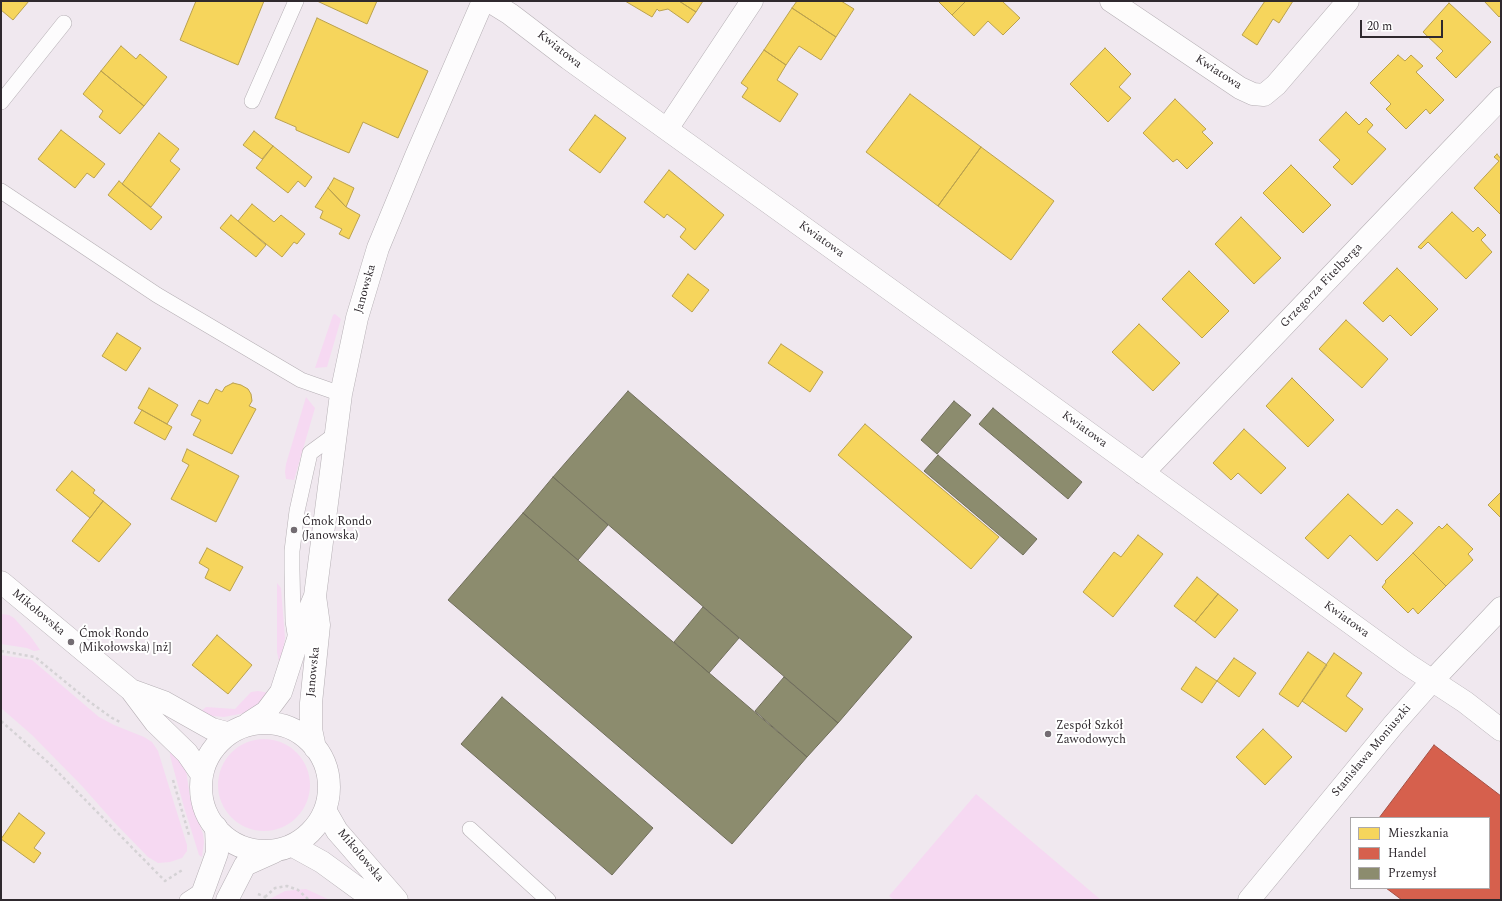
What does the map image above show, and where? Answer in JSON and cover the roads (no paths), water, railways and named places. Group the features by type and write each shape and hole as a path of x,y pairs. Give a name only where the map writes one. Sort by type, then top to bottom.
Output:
{"street":[{"name":"Janowska","path":"315,748 311,728 311,703 319,626 315,596 341,394 357,318 378,248 483,1"},
{"name":"Kwiatowa","path":"489,1 510,14 569,59 982,355 1401,660 1465,702 1501,730"},
{"path":"667,129 752,1"},
{"name":"Kwiatowa","path":"1111,1 1240,88 1253,94 1264,95 1276,85 1348,1"},
{"name":"Grzegorza Fitelberga","path":"1143,473 1501,98"},
{"name":"Mikołowska","path":"4,589 131,690 155,722 187,753 202,775"},
{"name":"Janowska","path":"249,723 266,712 281,692 302,627 315,596"},
{"name":"Stanisława Moniuszki","path":"1259,897 1394,724 1432,681 1501,608"},
{"name":"Mikołowska","path":"131,690 164,702 212,729 227,733"},
{"path":"227,900 245,865 283,849 310,834 326,810 327,779 315,748 292,727 271,721 249,723 227,733 212,749 202,775 204,802 216,827 237,846 254,851 283,849"},
{"name":"Mikołowska","path":"326,810 337,831 397,900"},
{"path":"197,896 217,853 216,827"},
{"name":"Mikołowska","path":"283,849 322,862 374,900"}],"lane":[{"path":"252,101 296,1"},
{"path":"1,102 64,23"},
{"path":"1,191 157,295 300,380 341,394"},
{"path":"296,644 293,621 292,564 297,511 310,453 336,434"},
{"path":"470,829 548,900"}],"place":[{"name":"Ćmok Rondo (Janowska)","path":"294,530"},
{"name":"Ćmok Rondo (Mikołowska) [nż]","path":"71,642"},
{"name":"Zespół Szkół Zawodowych","path":"1048,734"}]}
